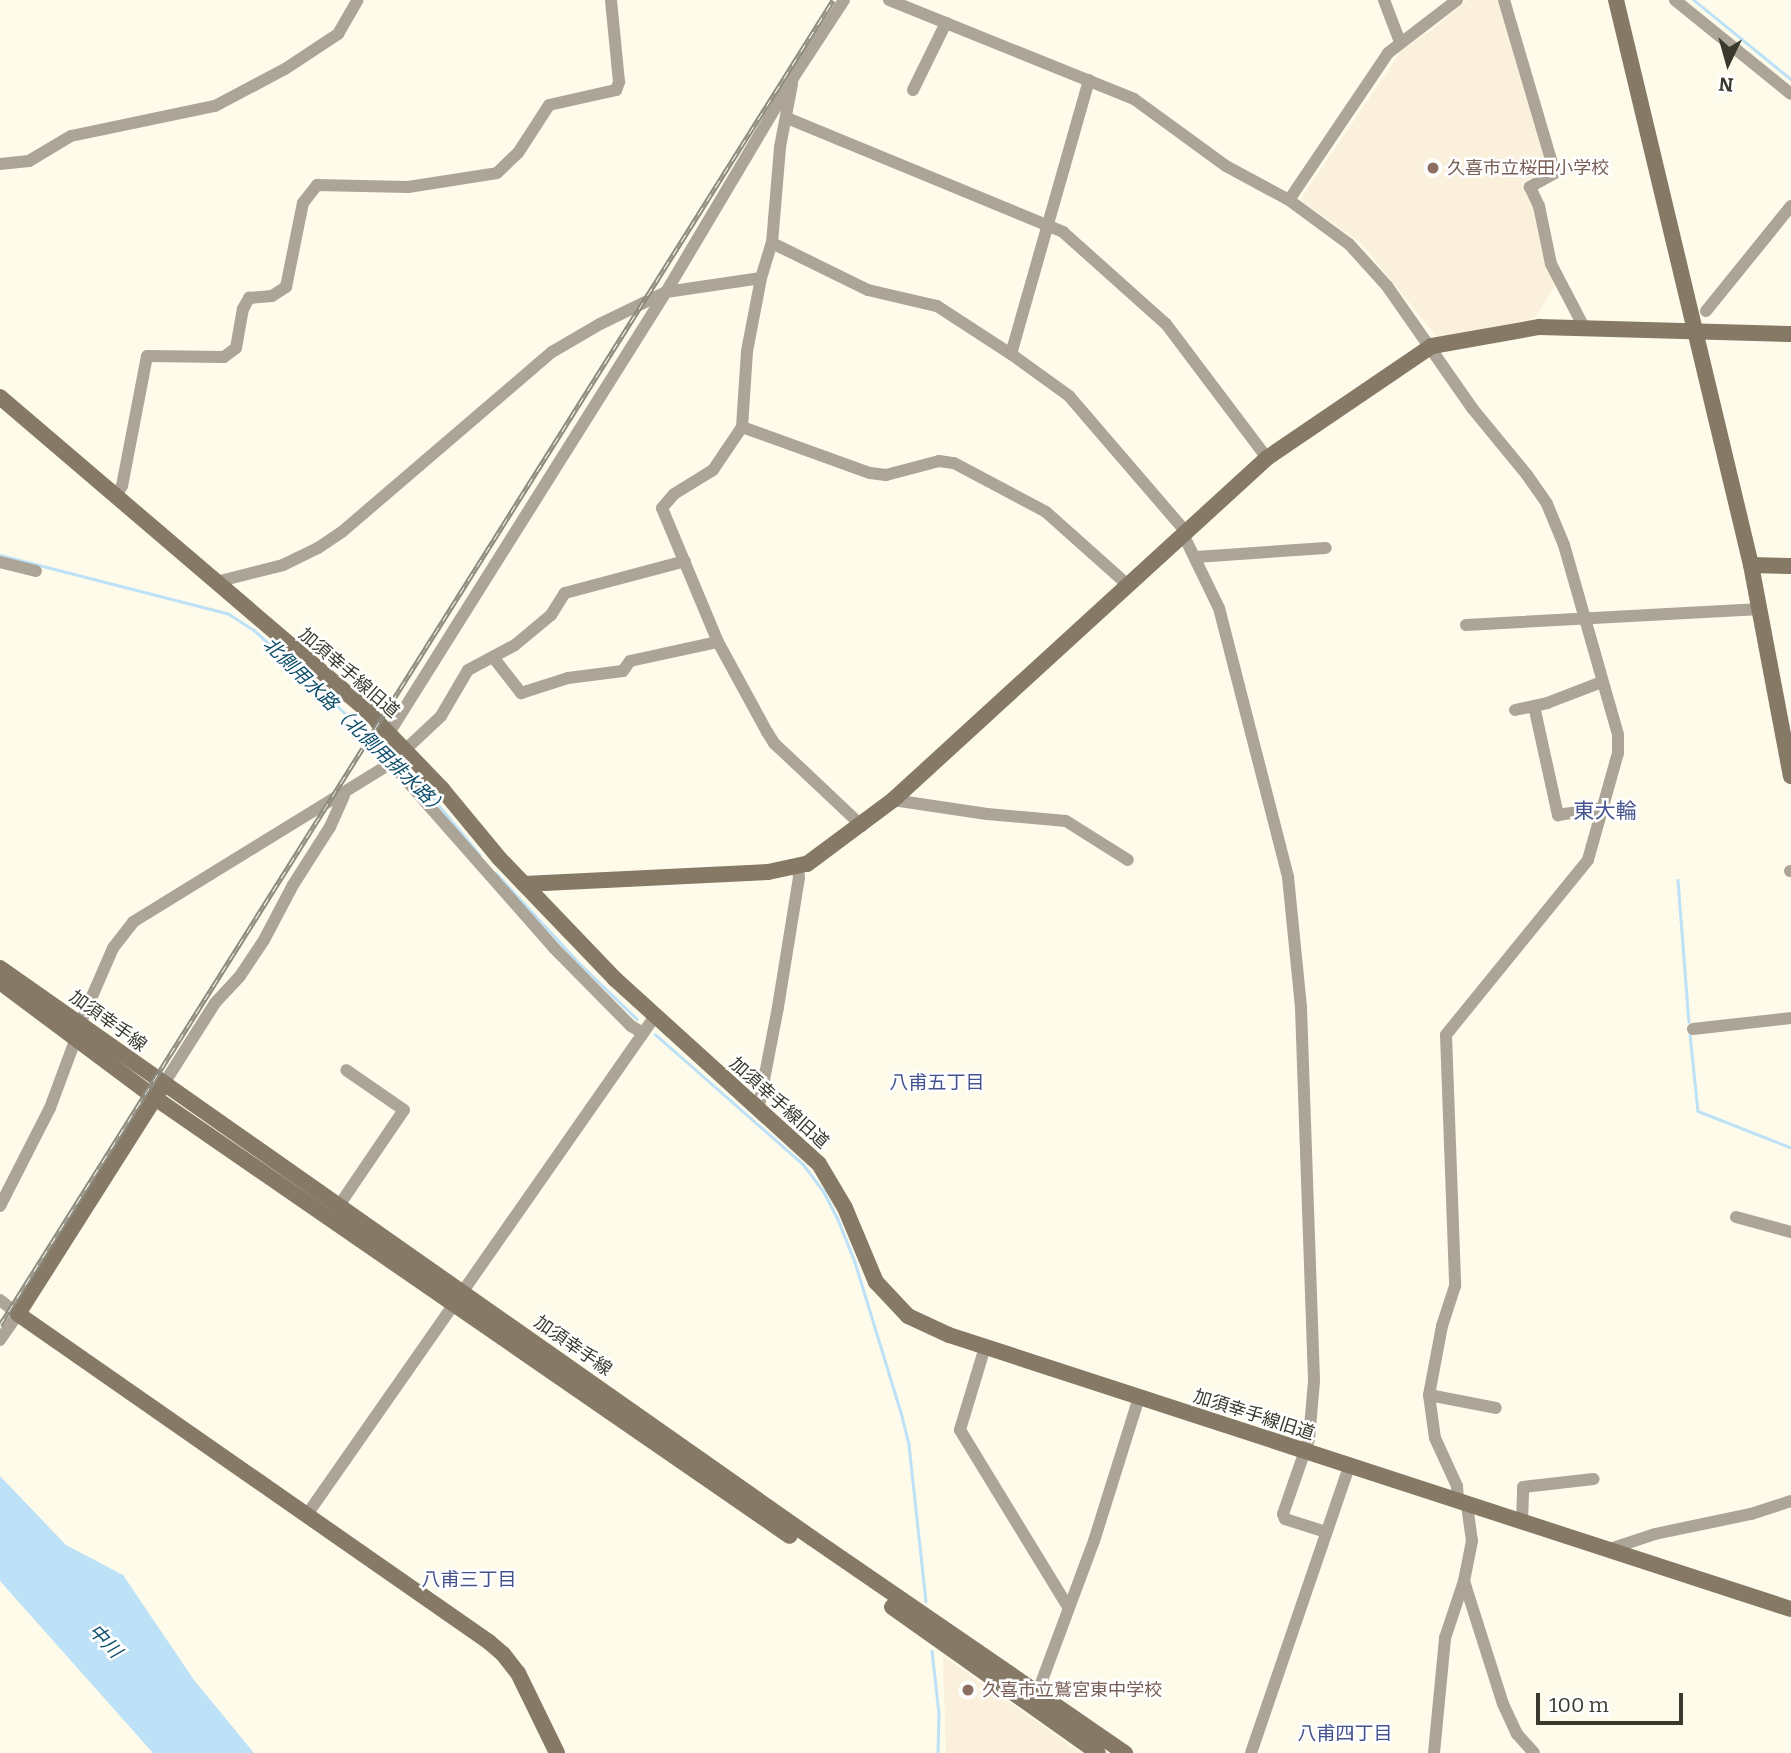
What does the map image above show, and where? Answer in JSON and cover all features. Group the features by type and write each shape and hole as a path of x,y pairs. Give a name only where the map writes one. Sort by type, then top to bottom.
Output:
{"street":[{"path":"0,164 29,161 71,136 215,106 285,69 338,34 358,0"},
{"path":"115,497 122,486 147,356 224,357 236,348 243,309 250,298 272,296 286,287 303,203 317,185 408,187 497,173 518,152 549,105 616,90 619,82 611,0"},
{"path":"389,733 666,292 793,78 844,0"},
{"path":"889,0 1134,99 1226,166 1289,200 1357,251 1432,346 1472,408 1547,504 1564,545 1618,744 1603,807 1583,868 1446,1035 1455,1286 1442,1326 1429,1395 1435,1438 1457,1486 1472,1541 1464,1581 1445,1638 1434,1753"},
{"path":"1384,0 1400,42"},
{"path":"1289,200 1377,67 1400,42 1457,0"},
{"path":"1504,0 1555,173 1530,187 1539,206 1552,264 1585,329"},
{"path":"1616,0 1751,565 1791,776"},
{"path":"1675,0 1791,94"},
{"path":"914,89 946,23"},
{"path":"793,78 780,147 772,243 761,278 747,351 743,427 713,470 674,495 662,508 718,642 774,743 862,826"},
{"path":"1010,354 1089,80"},
{"path":"787,118 1047,226 1074,241 1166,324 1267,458"},
{"path":"1706,311 1791,206"},
{"path":"772,243 868,290 937,306 1069,396 1184,533 1219,608 1291,894 1301,1008 1314,1381 1309,1439 1283,1514 1285,1519 1326,1532"},
{"path":"216,582 283,565 343,531 552,352 600,324 666,292 761,278"},
{"path":"524,884 768,872 798,868 862,826 893,800 1267,458 1432,346 1539,327 1791,334"},
{"name":"加須幸手線旧道","path":"0,397 389,733 524,884 655,1016 819,1164 837,1192 876,1282 891,1300 920,1323 985,1348 1791,1609"},
{"path":"743,427 870,473 886,475 939,461 954,463 1046,512 1128,585"},
{"path":"1196,557 1326,548"},
{"path":"0,1206 50,1108 78,1031 113,948 133,922 344,795 391,762 441,716 468,670 515,645 551,615 565,593 685,561"},
{"path":"0,562 36,571"},
{"path":"1751,565 1791,566"},
{"path":"1466,625 1760,610"},
{"path":"493,657 521,693 568,678 623,671 630,661 718,642"},
{"path":"1515,710 1602,682"},
{"path":"1534,706 1558,815 1603,807"},
{"path":"391,762 554,948 631,1026 643,1033"},
{"path":"0,1340 215,1003 240,976 264,940 293,884 330,827 344,795"},
{"path":"893,800 987,814 1066,821 1128,860"},
{"path":"758,1111 793,919 798,868"},
{"name":"加須幸手線","path":"0,968 78,1031 159,1091 1125,1753"},
{"name":"加須幸手線","path":"0,982 78,1031"},
{"path":"306,1516 655,1016"},
{"path":"1693,1029 1791,1018"},
{"path":"338,1207 404,1110 346,1069"},
{"name":"加須幸手線","path":"159,1091 338,1207 648,1437 1098,1753"},
{"path":"1736,1217 1791,1232"},
{"path":"0,1300 503,1654 517,1673 557,1753"},
{"path":"985,1348 960,1430 1068,1606"},
{"path":"1429,1395 1496,1408"},
{"path":"1037,1695 1094,1541 1139,1397"},
{"path":"1251,1753 1349,1466"},
{"path":"1522,1522 1523,1487 1594,1479"},
{"path":"1608,1550 1655,1534 1751,1514 1791,1502"},
{"path":"1464,1581 1503,1704 1517,1734 1534,1753"}],"shaded area":[{"name":"久喜市立桜田小学校","path":"1467,0 1498,0 1547,165 1544,171 1522,183 1534,204 1557,283 1534,319 1437,337 1362,244 1302,201 1302,197 1401,51 1433,29"},
{"name":"久喜市立鷲宮東中学校","path":"943,1656 1081,1753 946,1753"}],"water":[{"name":"中川","path":"0,1476 66,1545 123,1575 194,1680 254,1753 153,1753 0,1581"}],"waterway":[{"path":"1694,0 1791,79"},
{"name":"北側用水路（北側用排水路）","path":"0,555 229,614 254,630 392,756"},
{"name":"北側用水路（北側用排水路）","path":"406,771 432,797 480,855"},
{"name":"北側用水路（北側用排水路）","path":"496,873 578,962 637,1019"},
{"path":"1678,880 1689,1022"},
{"name":"北側用水路（北側用排水路）","path":"655,1034 803,1164 824,1192 837,1217 855,1262 909,1445 926,1601"},
{"path":"1690,1034 1698,1111 1790,1147"},
{"name":"北側用水路（北側用排水路）","path":"932,1651 939,1713 938,1753"}],"railway":[{"path":"0,1325 833,0"}],"place":[{"name":"久喜市立桜田小学校","path":"1433,168"},
{"name":"久喜市立鷲宮東中学校","path":"968,1690"}],"district":[{"name":"東大輪","path":"1605,811"},
{"name":"八甫五丁目","path":"937,1083"},
{"name":"八甫三丁目","path":"469,1580"},
{"name":"八甫四丁目","path":"1345,1734"}]}
